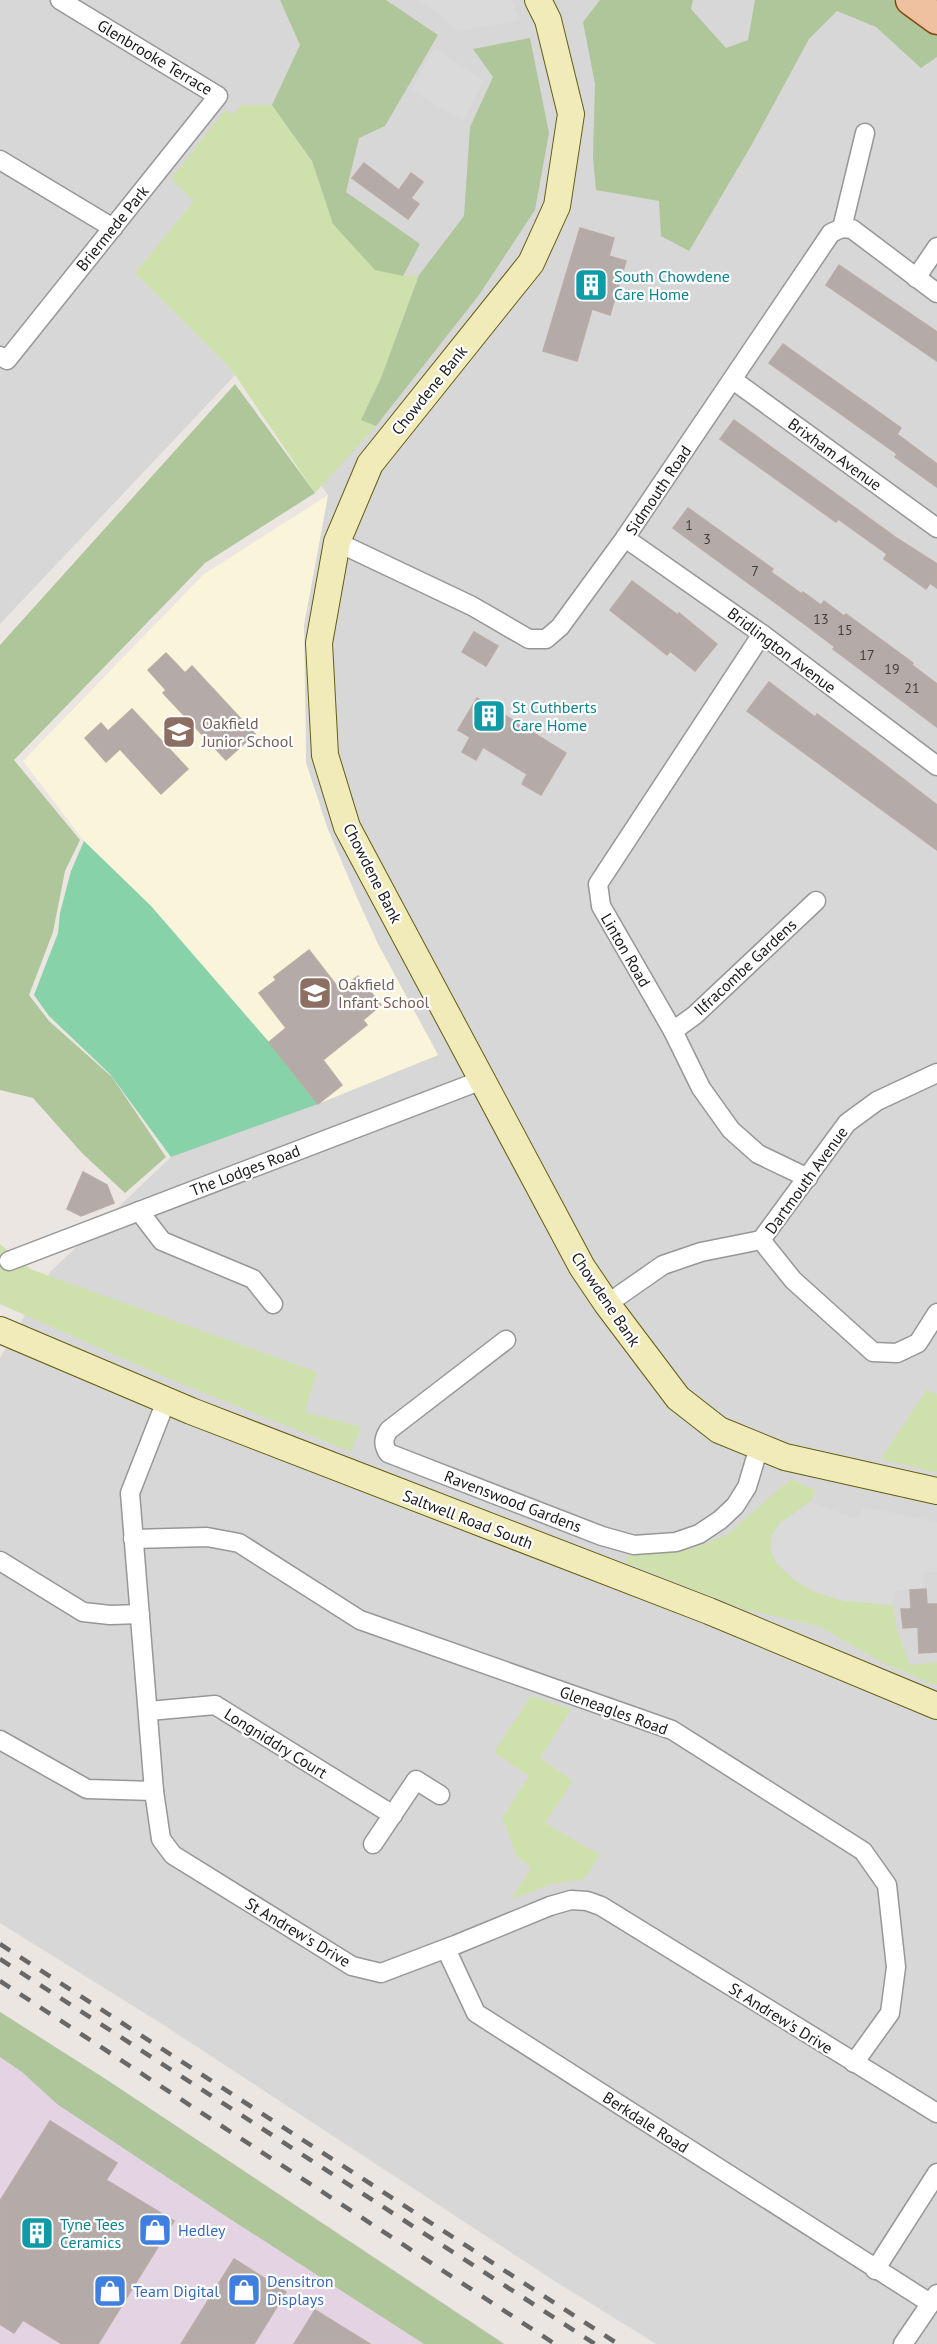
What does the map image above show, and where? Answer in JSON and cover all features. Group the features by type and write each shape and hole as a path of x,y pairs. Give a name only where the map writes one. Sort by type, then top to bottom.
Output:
{"main road":[{"path":"911,0 937,19"}],"street":[{"name":"Glenbrooke Terrace","path":"60,0 218,96"},
{"name":"Chowdene Bank","path":"538,0 548,20 571,114 557,206 531,263 370,464 337,542 319,643 325,755 347,827 582,1267 678,1398 719,1430 785,1457 937,1491"},
{"name":"Briermede Park","path":"4,358 113,228 218,96"},
{"path":"865,133 842,228 852,230 937,293"},
{"path":"0,160 113,228"},
{"name":"Sidmouth Road","path":"337,542 471,606 529,639 546,639 560,627 625,538 831,232 842,228"},
{"path":"916,278 937,247"},
{"name":"Brixham Avenue","path":"733,380 937,528"},
{"name":"Bridlington Avenue","path":"625,538 762,634 937,766"},
{"name":"Linton Road","path":"762,634 598,884 601,906 673,1031 701,1088 731,1130 758,1154 808,1178"},
{"name":"Ilfracombe Gardens","path":"673,1031 695,1015 816,901"},
{"name":"Dartmouth Avenue","path":"607,1304 663,1265 701,1252 762,1240 847,1123 878,1101 937,1073"},
{"name":"The Lodges Road","path":"9,1261 482,1080"},
{"path":"139,1211 162,1240 253,1279 273,1304"},
{"path":"762,1240 793,1280 873,1352 897,1353 918,1343 937,1313"},
{"name":"Saltwell Road South","path":"0,1330 166,1401 709,1611 937,1706"},
{"name":"Ravenswood Gardens","path":"506,1340 388,1430 384,1439 384,1446 388,1453 592,1532 634,1545 676,1542 699,1534 720,1520 735,1506 747,1487 759,1447"},
{"name":"St Andrew's Drive","path":"166,1401 130,1493 154,1791 161,1839 173,1855 352,1966 381,1973 550,1906 571,1900 587,1901 601,1906 937,2113"},
{"name":"Gleneagles Road","path":"133,1539 207,1538 239,1544 360,1620 672,1730 863,1851 887,1885 896,1967 891,2013 854,2063"},
{"path":"0,1561 83,1612 110,1615 140,1614"},
{"name":"Longniddry Court","path":"149,1711 215,1705 393,1815"},
{"path":"0,1740 87,1790 154,1791"},
{"path":"373,1844 416,1779 440,1795"},
{"name":"Berkdale Road","path":"446,1949 476,2013 875,2270 934,2299 903,2344"},
{"path":"875,2270 937,2173"}],"shaded area":[{"path":"0,0 937,0 937,2344 656,2344 553,2280 162,2024 0,1923 0,1358 50,1272 171,1157 438,1055 377,943 327,827 306,763 304,625 328,495 239,371 0,624"},
{"path":"420,0 511,0 520,20 460,31"},
{"path":"435,48 484,80 463,121 411,90"},
{"name":"Oakfield Junior School","path":"328,495 304,625 306,763 327,827 357,898 378,944 438,1055 318,1104 269,1042 151,906 84,841 23,761 203,575"},
{"path":"810,1502 857,1519 864,1507 937,1522 937,1572 923,1573 925,1588 893,1591 893,1605 844,1601 817,1593 795,1581 776,1563 770,1549 772,1535 780,1523"},
{"path":"0,2012 104,2078 505,2344 0,2344"}],"green space":[{"path":"280,0 386,0 438,35 385,126 359,138 346,192 420,244 403,276 375,270 333,224 312,161 272,105 300,45"},
{"path":"600,0 693,0 691,9 726,48 748,40 755,0 893,0 937,29 937,57 921,68 876,27 837,11 809,39 751,146 689,251 661,236 659,201 596,190 593,157 595,84 583,22"},
{"path":"530,38 549,133 535,210 479,295 376,426 361,420 381,378 419,275 464,216 470,127 493,77 473,49"},
{"path":"241,105 272,105 312,161 334,225 403,276 419,275 381,378 361,420 376,426 315,493 231,369 135,273 194,201 171,179 225,110 234,114"},
{"path":"235,384 315,493 205,563 14,760 80,840 65,871 53,932 29,995 49,1021 112,1077 166,1157 125,1193 82,1153 33,1098 0,1090 0,645"},
{"path":"84,841 151,906 269,1042 318,1104 171,1157 110,1074 49,1016 34,995 58,933 60,913 71,871"},
{"path":"0,1244 30,1269 317,1372 305,1412 361,1427 351,1452 165,1377 0,1304"},
{"path":"927,1389 937,1395 937,1473 881,1459"},
{"path":"791,1479 816,1491 810,1502 780,1523 878,1604 893,1605 897,1630 910,1665 937,1662 937,1685 881,1662 819,1626 747,1610 625,1562 627,1556 692,1549 728,1534"},
{"path":"531,1696 571,1709 540,1758 573,1781 545,1823 600,1855 584,1879 551,1884 511,1900 531,1868 517,1856 502,1818 529,1776 494,1752"},
{"path":"0,2012 104,2078 504,2344 424,2344 224,2215 57,2104 22,2072 0,2057"}],"building":[{"path":"364,163 399,190 411,173 423,182 411,198 419,204 408,219 352,178"},
{"name":"South Chowdene Care Home","path":"580,228 614,238 609,256 626,261 610,315 592,309 577,361 543,351"},
{"path":"839,265 937,332 937,361 826,285"},
{"path":"783,344 901,428 897,434 937,464 937,487 895,457 897,454 769,363"},
{"path":"734,420 898,539 937,564 937,588 930,583 926,589 884,559 887,554 838,519 836,522 720,439"},
{"path":"688,508 773,569 771,572 802,594 803,592 821,605 824,601 844,616 846,614 913,663 912,665 937,684 937,727 833,649 835,647 673,528"},
{"path":"632,581 678,615 679,613 717,644 695,671 670,651 667,655 610,610"},
{"path":"474,632 498,646 486,666 462,652"},
{"path":"166,653 185,673 192,666 255,734 226,760 163,693 166,690 148,670"},
{"path":"769,682 815,717 817,714 937,805 937,850 747,711"},
{"name":"St Cuthberts Care Home","path":"477,698 566,753 541,795 522,784 527,774 483,747 476,760 462,752 470,737 458,730"},
{"path":"132,709 188,769 161,794 120,749 106,762 85,738 101,723 108,731"},
{"path":"309,950 340,990 358,976 381,1005 363,1020 367,1025 323,1060 342,1085 318,1104 269,1042 286,1028 259,993 276,980 274,977"},
{"path":"83,1172 107,1185 114,1203 81,1216 67,1209"},
{"path":"926,1589 927,1604 937,1604 937,1652 919,1653 918,1627 903,1628 901,1609 911,1609 910,1590"},
{"path":"50,2121 117,2163 106,2180 174,2221 98,2344 62,2344 23,2320 14,2333 0,2324 0,2201"},
{"path":"234,2259 286,2292 254,2344 181,2344"},
{"path":"315,2310 370,2344 294,2344"}],"railway":[{"path":"0,1944 618,2344"},
{"path":"0,1959 595,2344"},
{"path":"0,1981 555,2344"}],"place":[{"name":"South Chowdene Care Home","path":"591,285"},
{"name":"St Cuthberts Care Home","path":"489,716"},
{"name":"Oakfield Junior School","path":"179,732"},
{"name":"Oakfield Infant School","path":"315,993"},
{"name":"Hedley","path":"155,2230"},
{"name":"Tyne Tees Ceramics","path":"37,2233"},
{"name":"Densitron Displays","path":"244,2290"},
{"name":"Team Digital","path":"110,2291"}]}
